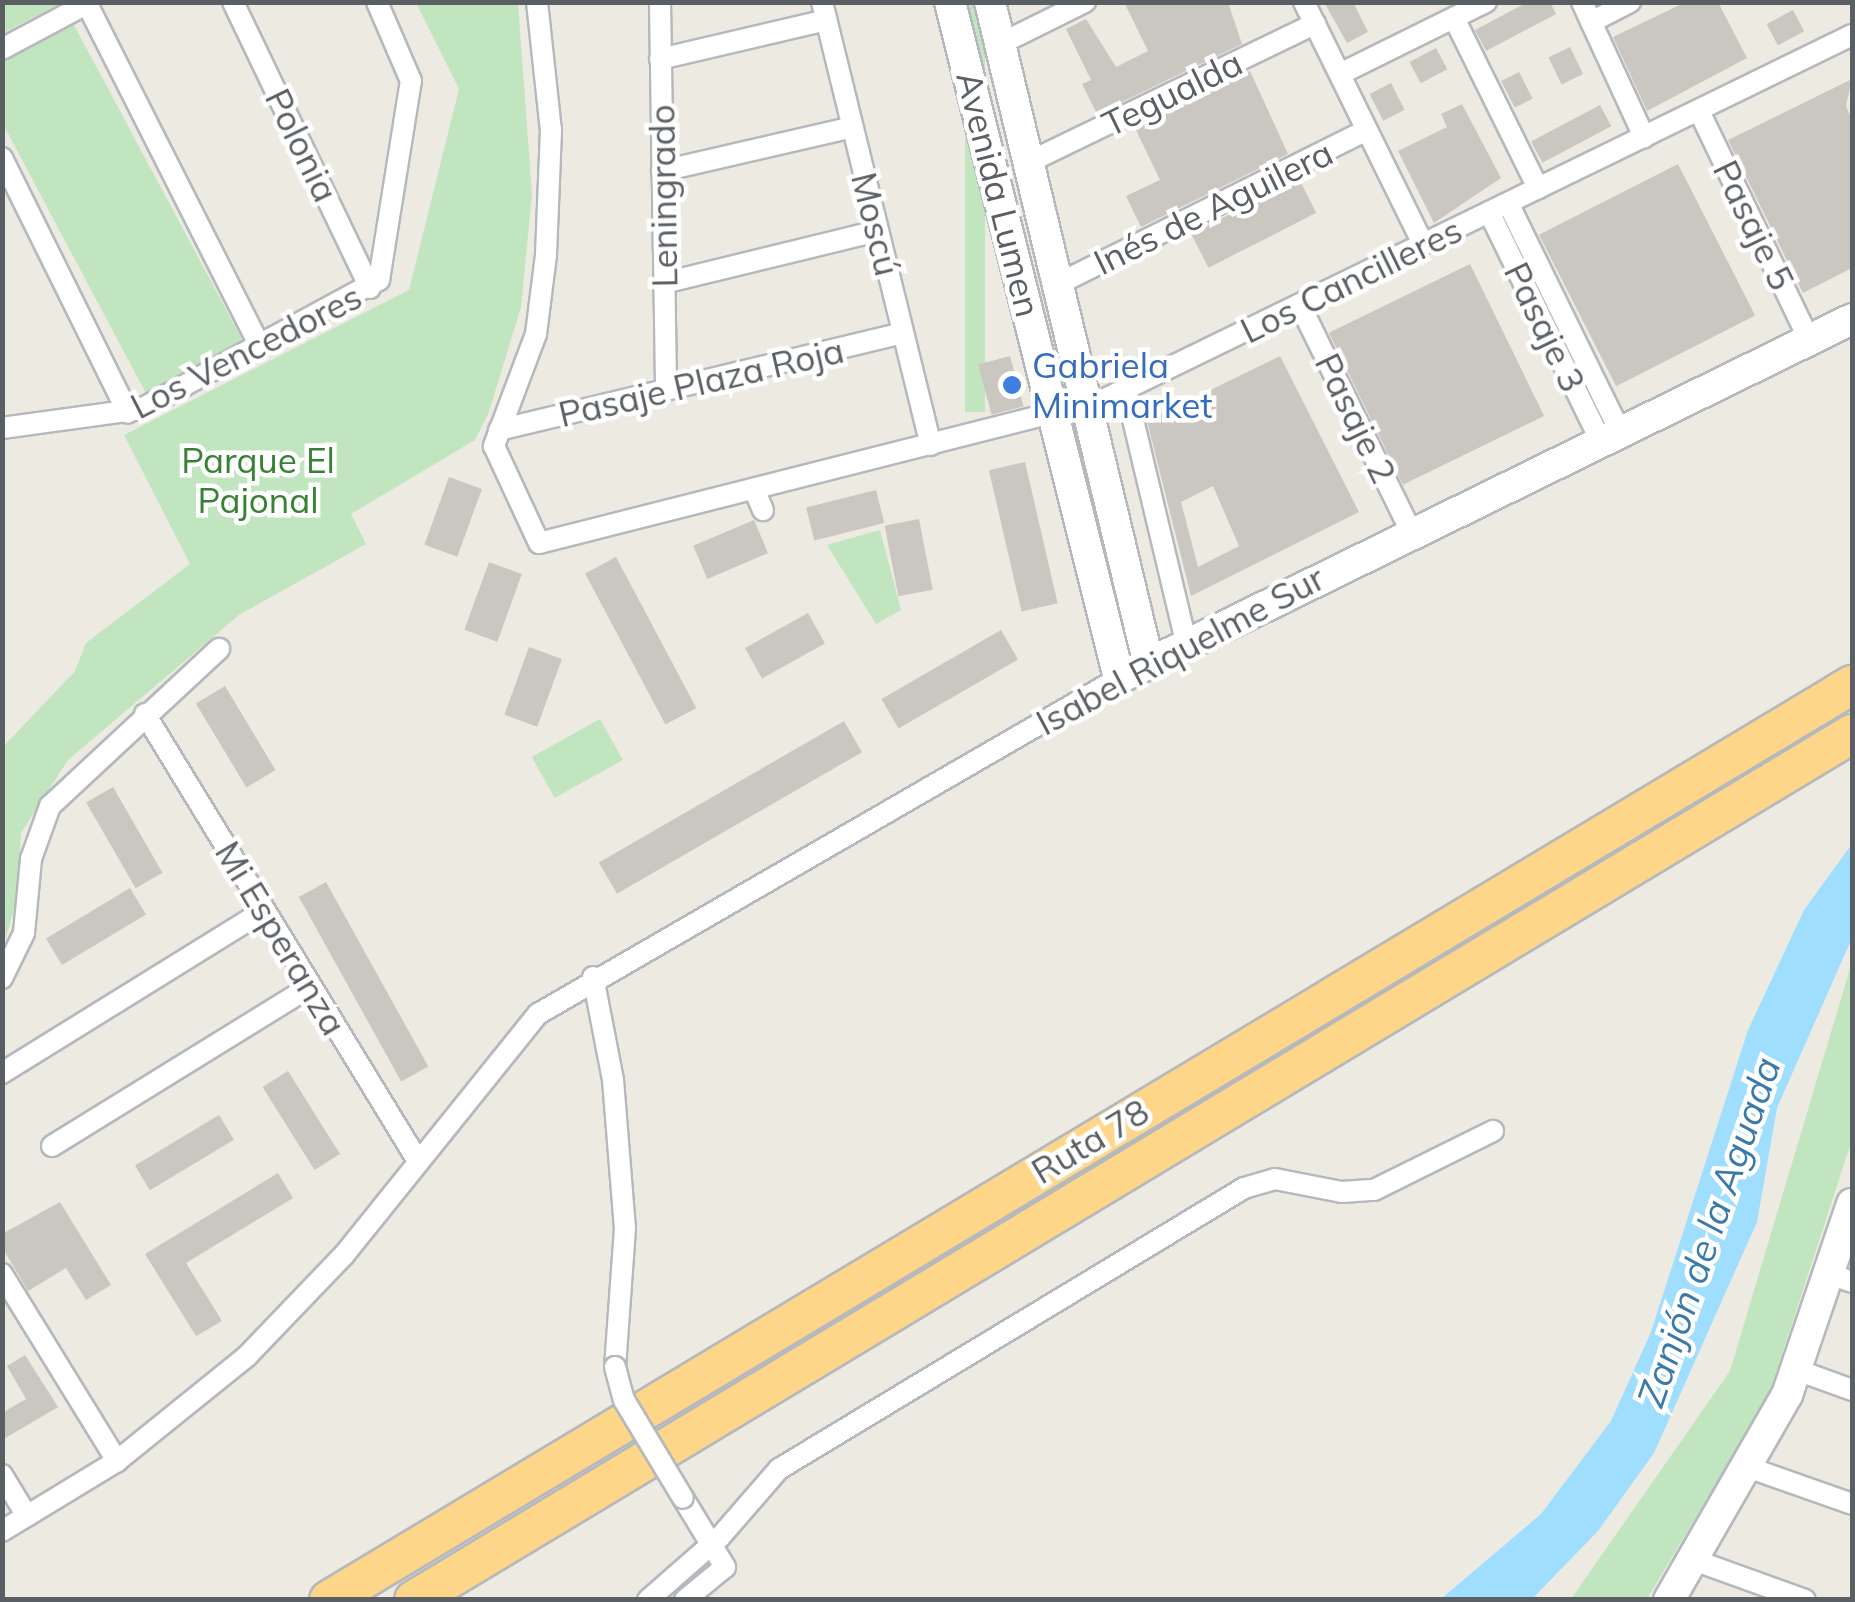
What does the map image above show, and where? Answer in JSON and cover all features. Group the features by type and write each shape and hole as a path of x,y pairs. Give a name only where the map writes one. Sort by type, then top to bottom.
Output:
{"highway":[{"name":"Ruta 78","path":"329,1600 1852,685"},
{"name":"Ruta 78","path":"414,1600 1852,734"}],"street":[{"name":"Polonia","path":"233,2 370,288"},
{"name":"Los Vencedores","path":"2,428 128,414 370,288 384,269 411,81 377,2"},
{"path":"499,430 536,334 546,256 551,130 537,2"},
{"name":"Leningrado","path":"660,2 666,390"},
{"name":"Avenida Lumen","path":"950,2 1119,678"},
{"name":"Avenida Lumen","path":"990,2 1148,661"},
{"path":"1000,44 1085,2"},
{"path":"1304,2 1423,244"},
{"path":"1340,74 1486,2"},
{"path":"1630,2 1586,12 1644,137"},
{"path":"2,49 88,3 260,347"},
{"path":"660,59 824,11"},
{"name":"Moscú","path":"824,11 931,445"},
{"path":"1454,18 1538,188"},
{"name":"Tegualda","path":"1029,162 1315,24"},
{"name":"Los Cancilleres","path":"499,430 497,464 540,543 1088,406 1852,36"},
{"name":"Pasaje 5","path":"1698,110 1809,340"},
{"path":"662,171 852,128"},
{"name":"Inés de Aguilera","path":"1058,284 1367,130"},
{"path":"2,158 128,414"},
{"path":"1499,207 1610,437"},
{"path":"664,283 878,230"},
{"name":"Pasaje 2","path":"1300,305 1411,532"},
{"name":"Isabel Riquelme Sur","path":"2,1531 116,1461 287,1317 530,1022 593,977 1186,641 1852,319"},
{"name":"Pasaje Plaza Roja","path":"499,430 903,334"},
{"path":"1126,390 1186,641"},
{"path":"754,489 763,510"},
{"path":"2,978 24,933 30,859 43,819 71,780 219,649"},
{"name":"Mi Esperanza","path":"145,714 418,1161"},
{"path":"2,1073 264,910"},
{"path":"593,977 613,1080 624,1228 615,1367 624,1400 726,1567 686,1600"},
{"path":"52,1146 311,986"},
{"path":"648,1600 711,1544 779,1468 1244,1188 1275,1179 1342,1192 1374,1190 1494,1131"},
{"path":"1668,1600 1747,1468 1840,1278 1852,1204"},
{"path":"2,1274 116,1461"},
{"path":"1797,1370 1852,1390"},
{"path":"1747,1468 1852,1504"},
{"path":"2,1475 27,1516"},
{"path":"1691,1559 1805,1600"}],"green space":[{"path":"3,2 59,2 59,4 3,33"},
{"name":"Parque El Pajonal","path":"416,3 518,3 532,194 521,307 489,412 475,440 351,514 366,544 239,615 68,760 21,833 17,899 3,947 3,747 75,671 86,643 190,564 124,435 409,290 459,89"},
{"path":"965,3 985,3 985,412 965,412"},
{"path":"74,25 246,347 149,399 3,124 2,63"},
{"path":"880,530 901,610 876,624 827,545"},
{"path":"600,719 623,760 555,798 532,757"},
{"path":"1852,962 1852,1140 1768,1397 1647,1599 1571,1599 1730,1371"}],"water":[{"name":"Zanjón de la Aguada","path":"1852,844 1852,938 1777,1108 1757,1222 1654,1453 1598,1531 1532,1599 1441,1599 1541,1514 1611,1421 1651,1332 1748,1030 1804,910"}],"building":[{"path":"1124,2 1228,2 1242,44 1097,114 1082,84 1091,80 1066,29 1086,19 1116,67 1148,51"},
{"path":"1324,2 1353,2 1368,32 1347,43"},
{"path":"1528,2 1550,2 1556,14 1486,51 1475,30"},
{"path":"1686,2 1718,2 1747,58 1647,111 1613,37"},
{"path":"1793,10 1804,31 1778,45 1767,24"},
{"path":"1570,47 1583,74 1562,84 1548,58"},
{"path":"1436,48 1447,69 1421,83 1410,62"},
{"path":"1250,71 1288,154 1141,227 1126,196 1160,180 1134,126"},
{"path":"1519,72 1533,99 1515,108 1501,81"},
{"path":"1852,79 1846,106 1852,120 1852,268 1803,293 1728,140"},
{"path":"1391,83 1405,110 1383,121 1370,94"},
{"path":"1462,104 1501,178 1434,223 1398,151 1447,127 1441,114"},
{"path":"1600,105 1611,126 1542,163 1531,142"},
{"path":"1678,164 1755,315 1616,386 1539,235"},
{"path":"1299,179 1316,213 1208,268 1191,234"},
{"path":"1470,264 1544,416 1403,485 1329,333"},
{"path":"1010,356 1023,406 992,415 978,365"},
{"path":"1280,356 1359,512 1191,596 1147,421","holes":["1213,486 1239,546 1198,567 1181,502"]},
{"path":"1025,462 1058,603 1022,612 989,470"},
{"path":"449,477 482,489 457,557 424,545"},
{"path":"876,490 884,523 814,540 806,507"},
{"path":"919,519 933,590 898,596 885,526"},
{"path":"754,520 768,553 707,579 693,546"},
{"path":"616,557 696,708 665,724 585,573"},
{"path":"489,562 522,574 497,642 464,630"},
{"path":"808,613 825,644 762,679 745,648"},
{"path":"1001,630 1018,659 898,728 881,699"},
{"path":"529,647 562,659 537,727 504,715"},
{"path":"225,686 275,770 246,788 196,704"},
{"path":"844,721 862,752 617,894 599,862"},
{"path":"113,787 162,873 136,888 86,802"},
{"path":"326,882 428,1067 401,1082 299,897"},
{"path":"130,888 146,915 62,965 46,938"},
{"path":"288,1071 340,1154 314,1170 263,1087"},
{"path":"219,1115 234,1140 150,1190 135,1165"},
{"path":"278,1173 293,1198 186,1263 222,1321 196,1336 145,1254"},
{"path":"60,1202 111,1285 86,1300 66,1268 28,1291 2,1247 2,1234"},
{"path":"25,1355 58,1407 2,1440 2,1413 26,1399 7,1366"}],"place":[{"name":"Gabriela Minimarket","path":"1012,385"}]}
